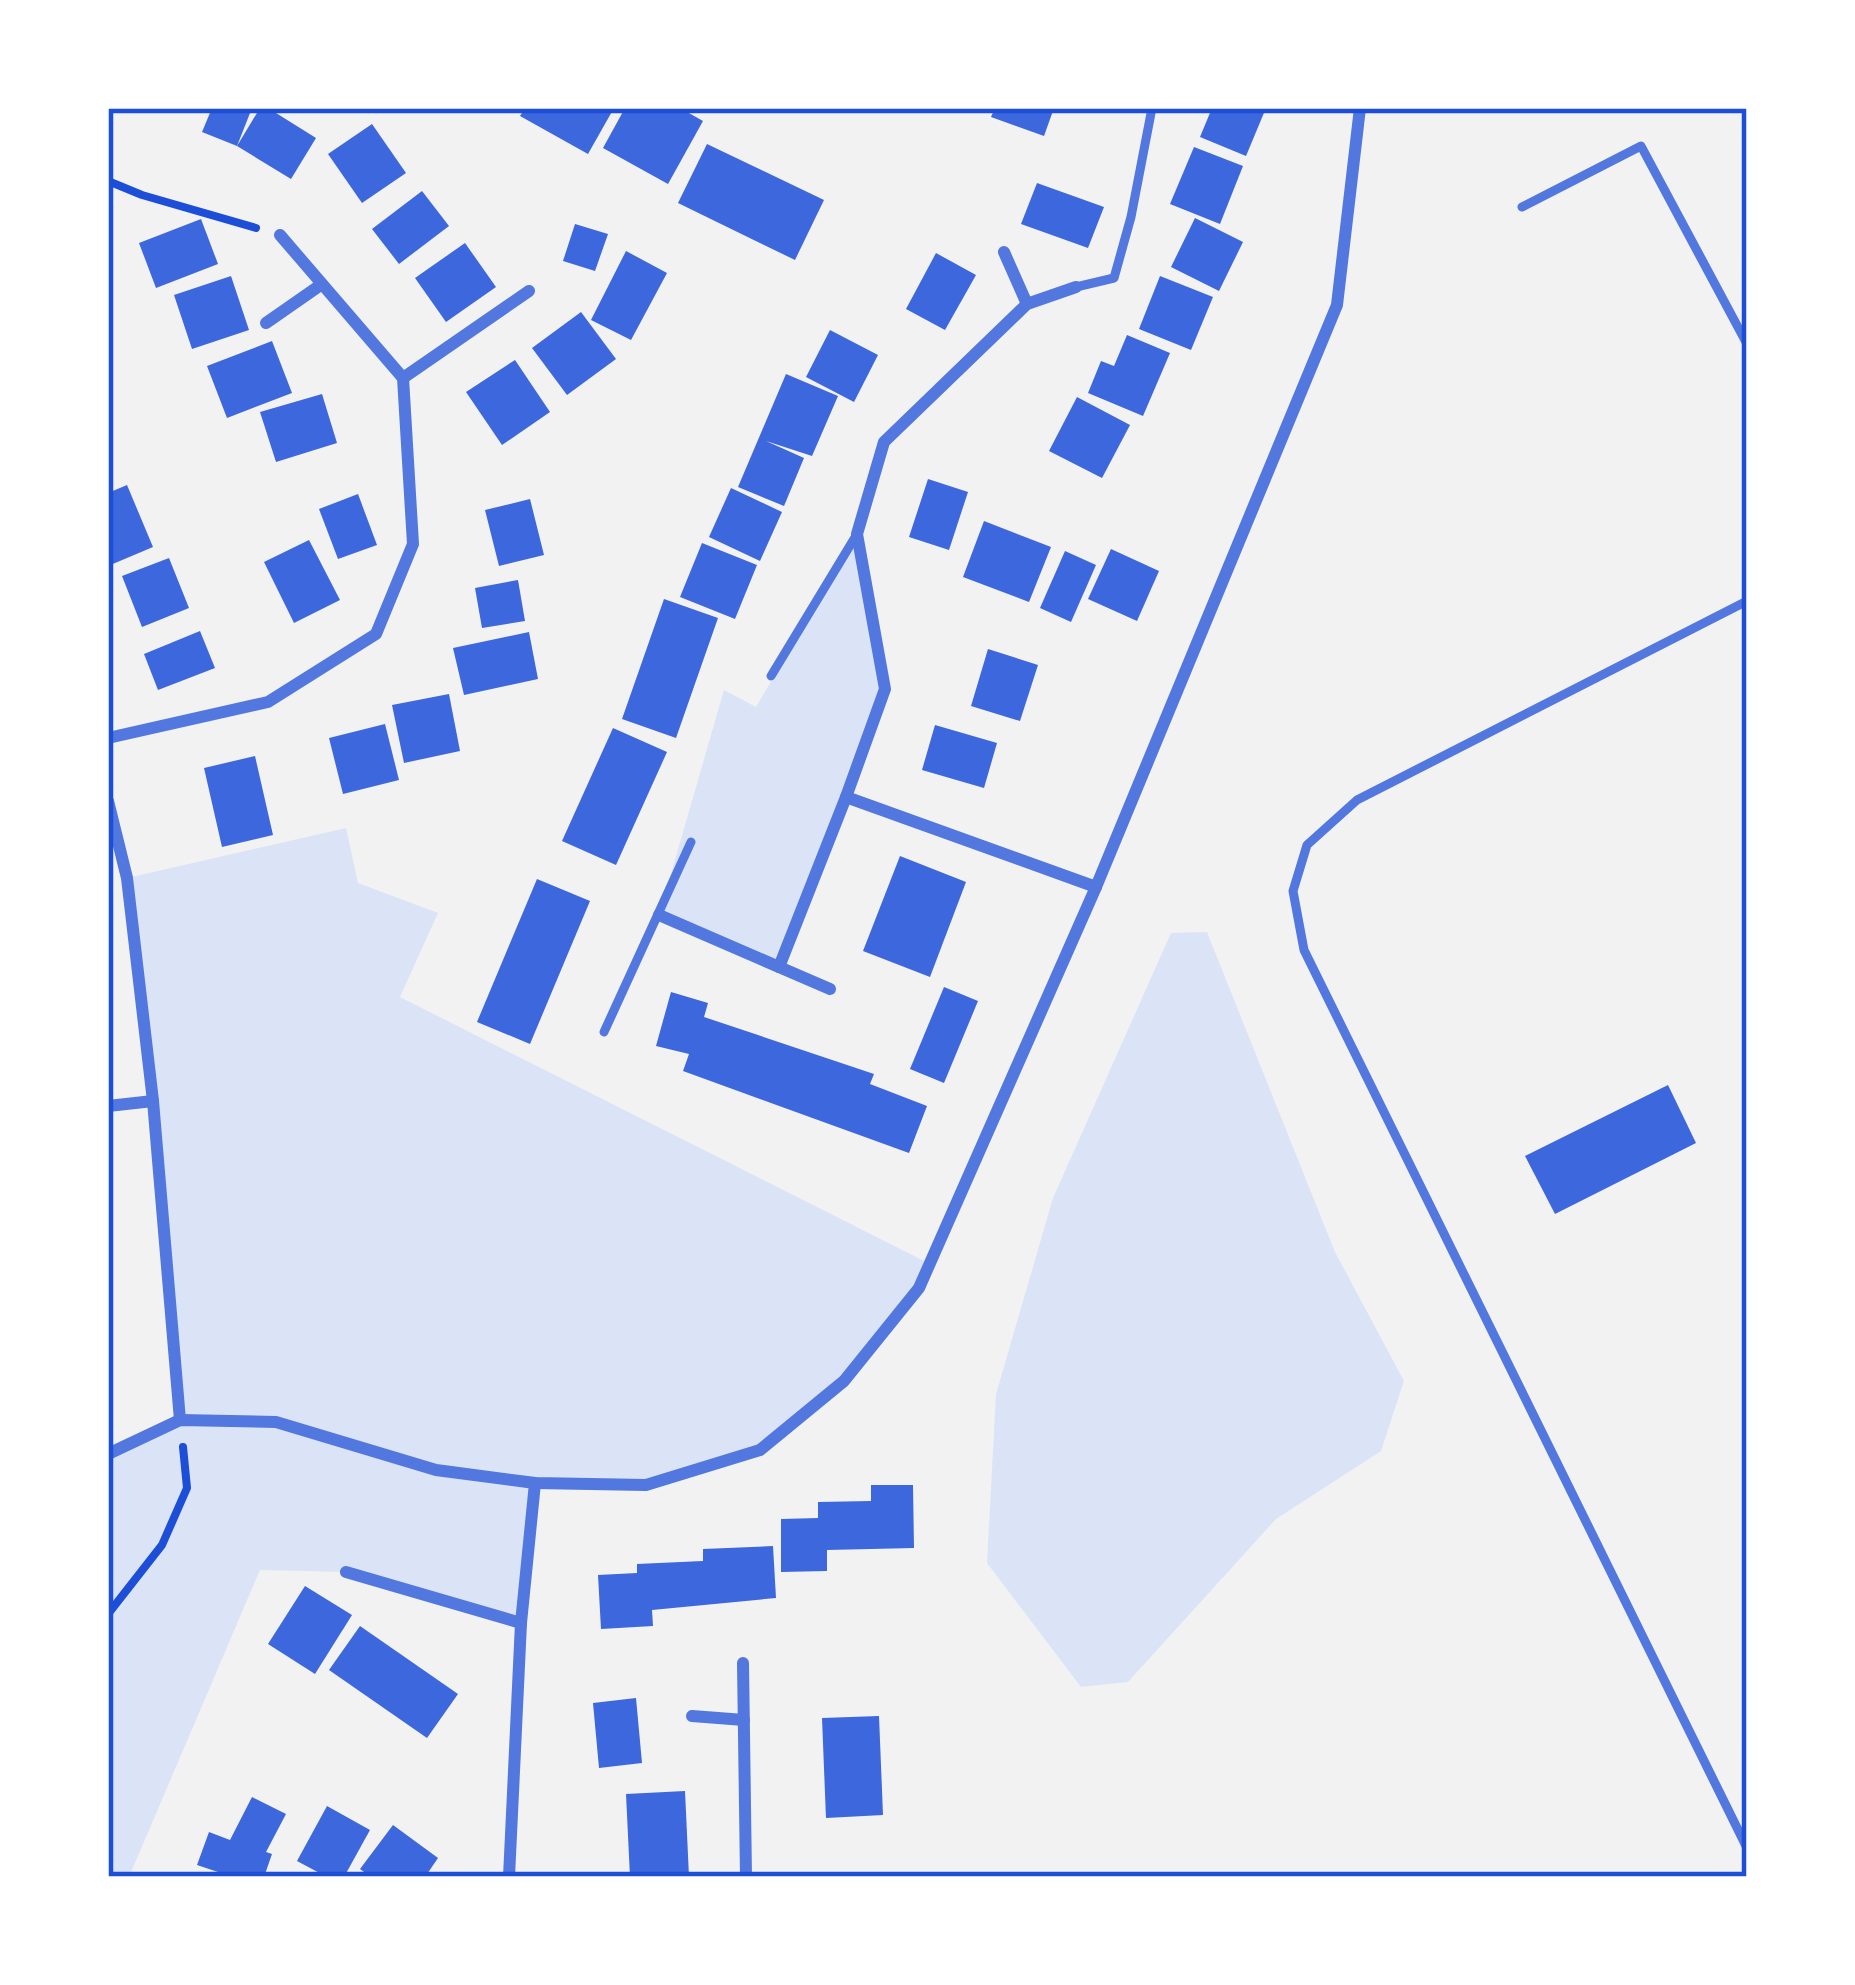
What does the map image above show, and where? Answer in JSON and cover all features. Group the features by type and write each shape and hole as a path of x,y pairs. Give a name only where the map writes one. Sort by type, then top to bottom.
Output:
{"street":[{"path":"108,1454 180,1420 276,1422 436,1470 536,1483 646,1485 760,1450 844,1381 919,1288 1096,887 1337,305 1360,108"},
{"path":"108,738 268,702 376,634 413,544 403,378 280,235"},
{"path":"1004,252 1028,304"},
{"path":"266,323 322,284"},
{"path":"779,967 885,689 857,534 884,442 1028,304 1076,287"},
{"path":"403,378 529,291"},
{"path":"847,797 1096,887"},
{"path":"108,801 128,878 180,1420"},
{"path":"659,915 830,988"},
{"path":"108,1106 153,1101"},
{"path":"509,1877 520,1623 536,1483"},
{"path":"346,1572 520,1623"},
{"path":"743,1663 746,1877"},
{"path":"692,1716 744,1720"}],"lane":[{"path":"1076,287 1114,278 1152,108"},
{"path":"1522,207 1641,146 1747,344"},
{"path":"771,676 857,534"},
{"path":"1747,601 1357,800 1307,845 1293,891 1304,950 1335,1016 1747,1848"},
{"path":"604,1032 691,842"}],"path":[{"path":"108,181 280,235"},
{"path":"108,1614 162,1545 187,1488 180,1420"}],"shaded area":[{"path":"857,534 885,689 779,967 659,915 724,690 756,707"},
{"path":"346,828 358,883 438,913 400,997 930,1264 844,1381 760,1450 646,1485 536,1483 521,1623 346,1572 260,1570 129,1877 108,1877 108,1454 180,1419 127,878"},
{"path":"1207,932 1335,1252 1404,1381 1381,1451 1276,1519 1128,1682 1081,1687 987,1563 996,1394 1053,1198 1171,933"}],"building":[{"path":"212,108 252,108 237,146 202,132"},
{"path":"260,108 268,108 316,138 291,179 237,146"},
{"path":"525,108 614,108 588,154 520,116"},
{"path":"625,108 680,108 703,121 668,184 603,148"},
{"path":"995,108 1054,108 1044,136 991,117"},
{"path":"1212,108 1266,108 1246,156 1200,137"},
{"path":"372,124 406,173 362,203 328,154"},
{"path":"707,144 824,200 795,260 678,203"},
{"path":"1194,147 1243,166 1220,224 1170,204"},
{"path":"1037,183 1104,207 1088,248 1021,224"},
{"path":"422,191 449,226 399,264 372,229"},
{"path":"1195,218 1243,242 1219,291 1171,267"},
{"path":"201,219 218,264 156,288 139,243"},
{"path":"575,224 608,234 595,271 563,261"},
{"path":"465,243 496,287 446,322 415,278"},
{"path":"626,251 667,273 631,340 591,320"},
{"path":"936,253 976,275 945,330 906,309"},
{"path":"231,276 249,330 192,349 174,295"},
{"path":"1160,276 1213,297 1191,350 1139,329"},
{"path":"581,312 616,359 567,395 532,348"},
{"path":"830,330 878,355 854,402 806,377"},
{"path":"1127,335 1170,353 1143,416 1088,393 1101,361 1114,366"},
{"path":"272,341 292,393 227,418 207,366"},
{"path":"515,360 550,412 502,445 466,392"},
{"path":"786,374 838,396 812,456 766,441 804,458 784,506 738,487"},
{"path":"322,394 337,443 276,462 260,412"},
{"path":"1077,397 1130,425 1102,478 1049,451"},
{"path":"928,479 968,492 949,550 909,537"},
{"path":"127,485 153,547 108,566 108,493"},
{"path":"731,488 782,512 760,561 709,537"},
{"path":"358,494 377,545 338,559 319,509"},
{"path":"530,499 544,555 499,566 485,510"},
{"path":"984,521 1051,547 1029,602 963,577"},
{"path":"309,540 340,600 294,623 264,562"},
{"path":"702,543 757,565 735,619 680,597"},
{"path":"1111,549 1159,571 1137,621 1088,599"},
{"path":"1065,551 1096,565 1071,622 1040,608"},
{"path":"169,558 189,608 142,627 122,576"},
{"path":"518,580 525,621 482,628 475,588"},
{"path":"664,599 718,618 676,738 622,719"},
{"path":"200,631 215,668 158,690 144,654"},
{"path":"529,632 538,679 464,695 453,648"},
{"path":"988,649 1038,665 1020,721 971,706"},
{"path":"449,694 460,751 404,763 392,705"},
{"path":"385,724 399,780 343,794 329,738"},
{"path":"935,725 997,743 984,788 922,770"},
{"path":"613,728 667,752 616,865 562,841"},
{"path":"255,756 273,835 222,847 204,768"},
{"path":"900,856 966,882 930,977 863,951"},
{"path":"537,879 590,901 530,1044 477,1022"},
{"path":"944,987 978,1001 944,1083 910,1069"},
{"path":"671,992 708,1003 704,1017 874,1074 870,1084 927,1106 909,1153 683,1071 689,1054 656,1046"},
{"path":"1668,1085 1696,1143 1555,1214 1525,1156"},
{"path":"871,1485 913,1485 914,1548 827,1550 827,1571 781,1572 781,1519 818,1518 818,1502 871,1501"},
{"path":"773,1546 776,1598 652,1610 653,1626 601,1629 598,1575 637,1573 637,1564 703,1561 703,1549"},
{"path":"305,1586 352,1615 315,1674 268,1644"},
{"path":"360,1626 458,1694 427,1738 329,1670"},
{"path":"636,1698 642,1763 599,1768 593,1703"},
{"path":"879,1716 883,1815 826,1818 822,1718"},
{"path":"685,1791 689,1877 630,1877 626,1794"},
{"path":"252,1797 286,1814 266,1852 272,1854 264,1877 233,1877 197,1865 209,1832 230,1840"},
{"path":"327,1806 370,1830 344,1877 327,1877 297,1861"},
{"path":"393,1825 438,1858 425,1877 371,1877 360,1869"}]}
